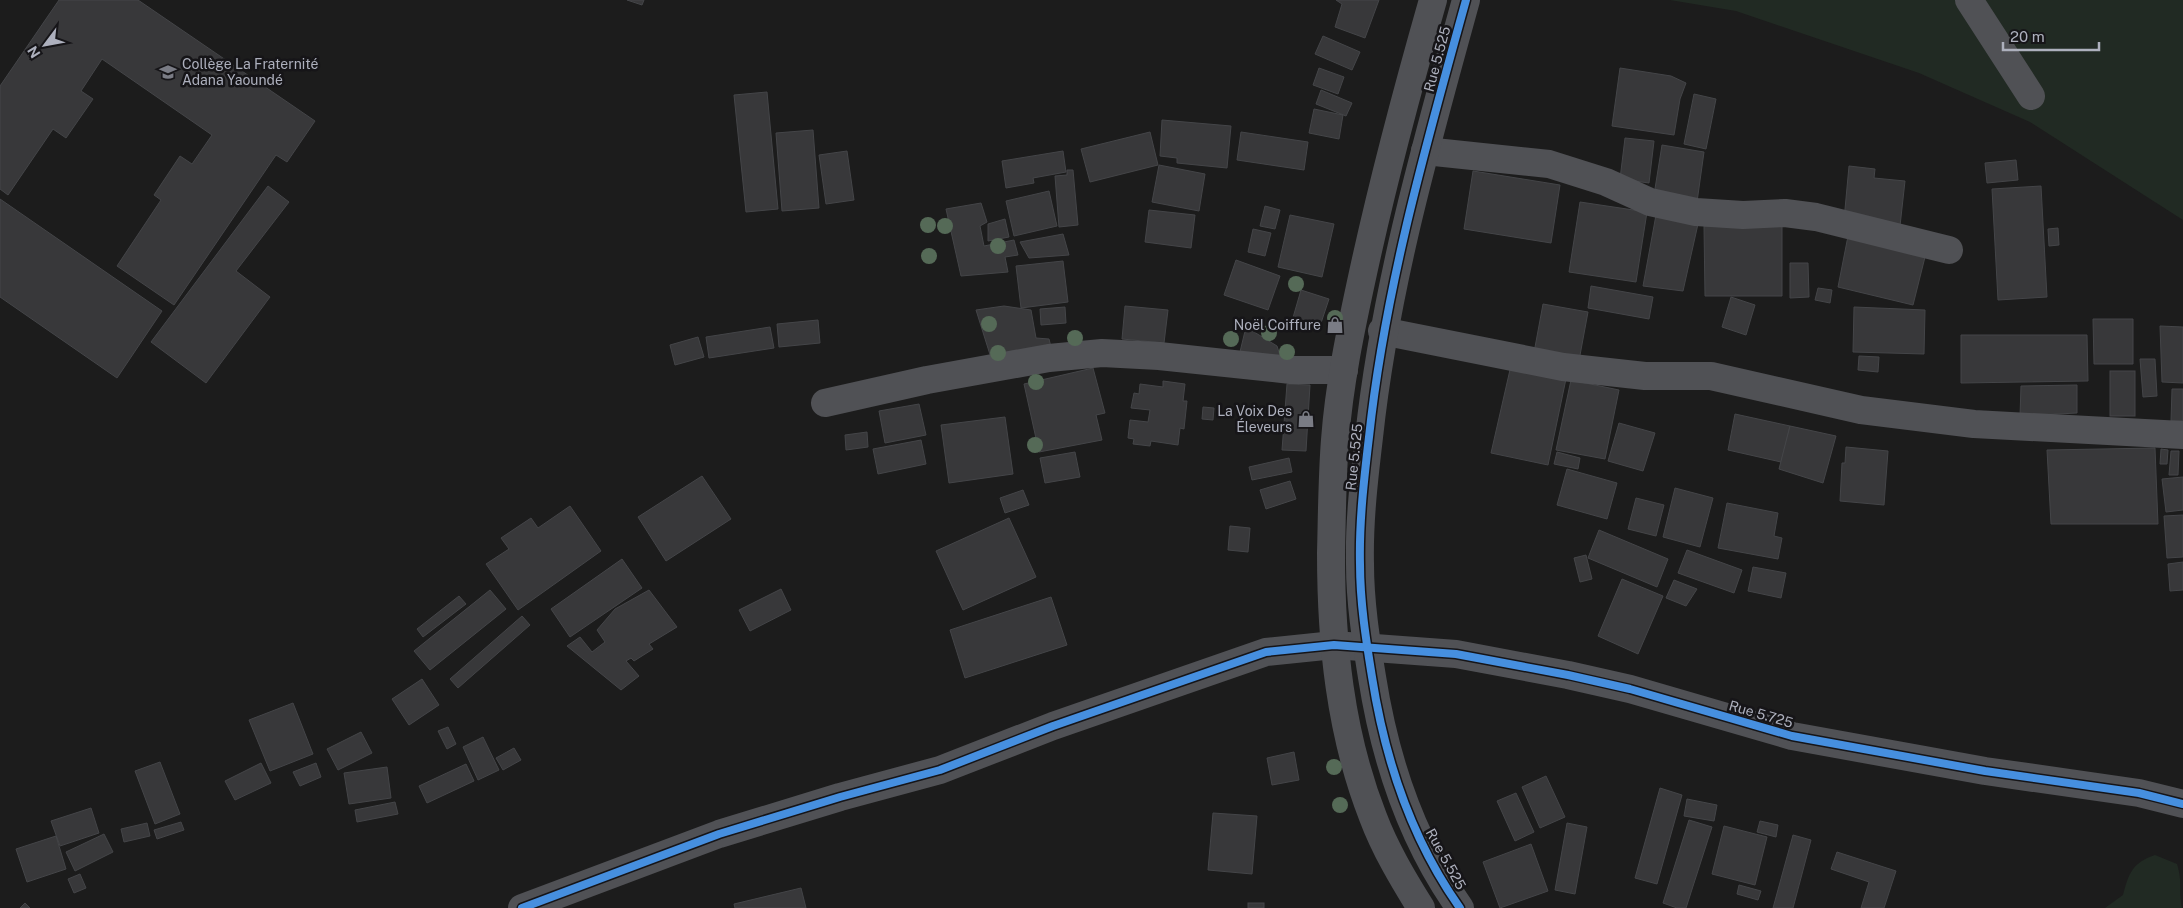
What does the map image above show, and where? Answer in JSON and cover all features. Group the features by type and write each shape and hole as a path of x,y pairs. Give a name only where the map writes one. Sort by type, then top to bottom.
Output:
{"street":[{"name":"Rue 5.525","path":"1421,908 1394,862 1373,817 1357,770 1346,721 1334,645 1331,597 1332,496 1335,439 1344,370 1355,312 1385,174 1433,0"},
{"name":"Rue 5.525","path":"1460,908 1427,853 1404,805 1381,734 1367,647 1360,565 1360,518 1382,331 1411,201 1466,0"},
{"path":"1969,0 2031,96"},
{"path":"1425,151 1549,164 1606,182 1650,202 1696,212 1743,215 1785,213 1816,217 1950,250"},
{"path":"1382,331 1563,366 1645,376 1711,376 1861,410 1974,424 2183,435"},
{"path":"825,403 927,380 1049,358 1102,353 1159,356 1291,370 1344,370"},
{"name":"Rue 5.725","path":"522,908 719,834 940,770 1053,726 1266,652 1334,645 1456,654 1630,688 1792,736 1985,771 2139,794 2183,804"}],"shaded area":[{"path":"1670,0 2183,0 2183,220 2030,122 1919,73 1736,11"},
{"path":"2155,855 2177,864 2180,877 2182,908 2105,908 2123,895 2127,881 2136,865"}],"building":[{"path":"59,0 138,0 315,121 287,162 276,155 174,305 117,266 161,200 154,195 180,156 192,164 212,135 102,59 81,91 93,99 66,138 53,129 8,195 0,189 0,86"},
{"path":"627,0 644,0 642,5"},
{"path":"1336,0 1379,0 1365,38 1335,27 1342,4"},
{"path":"1323,36 1360,52 1352,70 1315,54"},
{"path":"1319,68 1344,77 1338,94 1313,85"},
{"path":"1620,68 1671,76 1686,83 1680,99 1674,135 1612,126"},
{"path":"1321,90 1352,103 1346,116 1316,104"},
{"path":"767,92 778,209 746,212 734,95"},
{"path":"1694,94 1716,99 1706,149 1684,144"},
{"path":"1314,109 1343,115 1339,139 1309,133"},
{"path":"1162,120 1231,126 1227,168 1177,163 1177,158 1160,156"},
{"path":"813,130 819,208 782,211 776,133"},
{"path":"1150,132 1158,165 1090,182 1081,149"},
{"path":"1241,132 1308,142 1304,170 1237,160"},
{"path":"1625,138 1654,141 1649,183 1620,179"},
{"path":"1662,145 1704,152 1697,202 1654,195"},
{"path":"847,151 854,200 826,204 819,155"},
{"path":"1063,151 1066,172 1033,178 1034,183 1006,188 1002,161"},
{"path":"2016,160 2018,180 1987,183 1985,163"},
{"path":"1159,165 1205,174 1199,211 1152,202"},
{"path":"1849,166 1875,169 1874,178 1905,181 1900,226 1844,220"},
{"path":"1067,170 1073,170 1078,225 1059,227 1055,176 1067,175"},
{"path":"1473,171 1560,185 1551,243 1464,229"},
{"path":"268,186 289,202 236,271 270,297 206,383 151,342"},
{"path":"2041,186 2047,297 1998,300 1992,189"},
{"path":"1049,191 1057,226 1014,236 1006,201"},
{"path":"0,199 162,311 117,378 0,297"},
{"path":"1580,202 1647,212 1636,282 1569,272"},
{"path":"981,203 987,222 980,226 984,246 1014,240 1018,255 1005,257 1008,272 961,276 946,209"},
{"path":"1265,206 1280,210 1275,229 1260,226"},
{"path":"1149,210 1195,215 1191,248 1145,242"},
{"path":"1290,215 1334,224 1322,277 1278,267"},
{"path":"1656,215 1698,224 1683,291 1643,286"},
{"path":"1005,219 1009,237 988,241 988,224"},
{"path":"1704,226 1782,226 1782,296 1705,296"},
{"path":"2058,228 2059,245 2049,246 2048,229"},
{"path":"1253,229 1271,233 1265,256 1248,252"},
{"path":"1849,231 1925,257 1913,305 1838,287"},
{"path":"1063,234 1069,255 1029,258 1020,242"},
{"path":"1236,260 1280,276 1268,310 1224,295"},
{"path":"1063,261 1068,302 1021,308 1016,266"},
{"path":"1790,263 1808,263 1809,297 1790,298"},
{"path":"1591,286 1653,297 1649,319 1588,308"},
{"path":"1818,288 1832,290 1830,303 1815,300"},
{"path":"1301,290 1329,299 1319,329 1292,321"},
{"path":"1731,297 1755,305 1746,335 1722,327"},
{"path":"1543,304 1588,312 1578,366 1533,358"},
{"path":"1004,306 1031,310 1036,338 1049,339 1052,351 992,361 976,310"},
{"path":"1125,306 1168,310 1164,343 1122,339"},
{"path":"1065,307 1066,323 1041,325 1040,309"},
{"path":"1854,307 1925,310 1924,354 1853,352"},
{"path":"2093,319 2133,319 2133,364 2094,364"},
{"path":"818,320 820,343 779,347 777,324"},
{"path":"2160,326 2183,327 2183,383 2162,382"},
{"path":"770,327 774,348 709,358 706,337"},
{"path":"1246,327 1277,346 1284,368 1239,356"},
{"path":"1961,335 2087,335 2088,381 1961,383"},
{"path":"698,337 704,357 675,365 670,345"},
{"path":"1859,356 1879,357 1878,372 1858,370"},
{"path":"2140,359 2155,359 2157,396 2143,397"},
{"path":"1512,361 1567,374 1548,465 1491,453"},
{"path":"1093,368 1105,413 1096,415 1102,440 1039,452 1024,384"},
{"path":"2110,371 2135,371 2135,416 2110,416"},
{"path":"1571,380 1619,390 1605,459 1556,450"},
{"path":"1163,381 1185,384 1183,401 1187,401 1184,429 1180,428 1178,445 1151,441 1150,446 1133,444 1134,439 1128,438 1130,420 1148,422 1150,410 1131,408 1134,393 1139,394 1140,384 1163,387"},
{"path":"1287,384 1310,385 1306,451 1282,450"},
{"path":"2077,385 2077,413 2020,416 2021,386"},
{"path":"2172,389 2183,389 2183,421 2171,421"},
{"path":"919,404 926,435 885,443 879,411"},
{"path":"1203,407 1214,408 1213,420 1202,419"},
{"path":"1735,414 1790,426 1781,462 1728,450"},
{"path":"1005,417 1013,474 949,483 941,425"},
{"path":"1619,423 1655,433 1643,471 1608,461"},
{"path":"1790,426 1836,436 1823,483 1779,469"},
{"path":"867,432 868,447 846,450 845,435"},
{"path":"921,440 926,464 878,474 873,449"},
{"path":"1846,447 1888,451 1884,505 1840,501 1842,463 1845,463"},
{"path":"2155,448 2158,524 2051,524 2047,450"},
{"path":"2161,449 2168,450 2167,464 2160,464"},
{"path":"2171,451 2179,451 2178,475 2169,475"},
{"path":"1075,452 1080,477 1045,483 1040,458"},
{"path":"1557,452 1580,458 1578,469 1554,464"},
{"path":"1289,458 1292,472 1252,480 1249,467"},
{"path":"1567,469 1617,483 1607,519 1557,505"},
{"path":"702,476 731,519 666,561 638,517"},
{"path":"2183,477 2183,510 2166,512 2162,479"},
{"path":"1290,481 1296,499 1266,509 1260,490"},
{"path":"1675,488 1713,498 1700,547 1663,537"},
{"path":"1023,490 1029,505 1005,513 1000,498"},
{"path":"1636,498 1664,505 1656,536 1628,529"},
{"path":"1727,503 1778,513 1774,536 1782,538 1778,559 1718,548"},
{"path":"570,506 601,551 518,610 486,564 509,549 501,538 531,518 538,528"},
{"path":"2183,515 2183,557 2167,558 2164,516"},
{"path":"1009,518 1036,577 963,610 936,551"},
{"path":"1230,526 1250,528 1248,552 1228,550"},
{"path":"1599,530 1668,559 1657,587 1588,558"},
{"path":"1687,550 1742,570 1734,593 1678,573"},
{"path":"1586,555 1592,579 1580,582 1574,558"},
{"path":"622,559 642,588 570,637 551,609"},
{"path":"2183,562 2183,590 2170,591 2168,564"},
{"path":"1753,567 1786,573 1781,598 1748,591"},
{"path":"1622,579 1663,596 1638,654 1598,636"},
{"path":"1674,580 1697,589 1686,606 1666,598"},
{"path":"781,589 791,610 750,631 739,610"},
{"path":"490,590 506,609 430,670 414,651"},
{"path":"649,590 677,627 649,644 653,649 634,661 631,658 626,661 639,676 621,690 567,646 580,637 592,652 605,642 597,630 615,609"},
{"path":"459,596 466,604 423,637 417,629"},
{"path":"1051,597 1067,645 965,678 950,630"},
{"path":"522,616 530,625 458,688 450,679"},
{"path":"422,679 439,705 409,725 392,699"},
{"path":"293,703 313,754 270,771 249,720"},
{"path":"448,727 456,744 447,749 438,731"},
{"path":"361,732 372,753 338,770 327,749"},
{"path":"483,737 499,770 478,780 463,747"},
{"path":"514,748 521,760 503,770 496,758"},
{"path":"1294,752 1299,780 1272,785 1267,758"},
{"path":"160,762 180,814 155,824 135,771"},
{"path":"261,763 271,783 235,800 225,781"},
{"path":"316,763 321,777 300,786 293,772"},
{"path":"466,764 474,781 427,803 419,786"},
{"path":"387,767 391,798 349,804 344,773"},
{"path":"1546,776 1565,817 1540,828 1522,787"},
{"path":"1660,788 1682,795 1657,884 1635,878"},
{"path":"1516,793 1534,832 1515,841 1497,801"},
{"path":"1687,799 1717,805 1714,821 1684,816"},
{"path":"395,802 398,814 357,822 355,810"},
{"path":"91,808 99,833 60,846 51,821"},
{"path":"1213,813 1257,816 1252,874 1208,870"},
{"path":"1689,820 1712,827 1686,908 1677,908 1663,903"},
{"path":"1760,821 1778,825 1776,837 1757,832"},
{"path":"181,822 184,830 157,839 154,830"},
{"path":"147,823 150,836 124,842 121,829"},
{"path":"1567,823 1587,827 1575,894 1555,890"},
{"path":"1724,826 1767,837 1755,885 1712,874"},
{"path":"104,834 113,852 75,871 66,852"},
{"path":"1793,835 1811,840 1793,908 1773,908"},
{"path":"56,836 66,869 27,882 16,849"},
{"path":"1531,844 1548,891 1500,908 1483,862"},
{"path":"1837,852 1896,871 1884,908 1861,908 1869,882 1831,869"},
{"path":"80,874 86,888 74,893 68,879"},
{"path":"1739,885 1761,891 1758,900 1737,894"},
{"path":"801,888 806,908 735,908 734,904"},
{"path":"25,903 30,908 20,908"},
{"path":"1248,903 1264,903 1264,908 1248,908"}],"cycle path":[{"path":"1460,908 1427,854 1414,826 1402,798 1384,738 1364,621 1360,578 1360,532 1367,453 1385,326 1408,217 1466,0"},
{"path":"522,908 719,834 840,797 940,770 1053,726 1266,652 1334,645 1456,654 1630,689 1792,736 1985,771 2139,793 2183,804"}],"place":[{"name":"Collège La Fraternité Adana Yaoundé","path":"168,72"},
{"name":"Noël Coiffure","path":"1335,325"},
{"name":"La Voix Des Éleveurs","path":"1306,419"}]}
